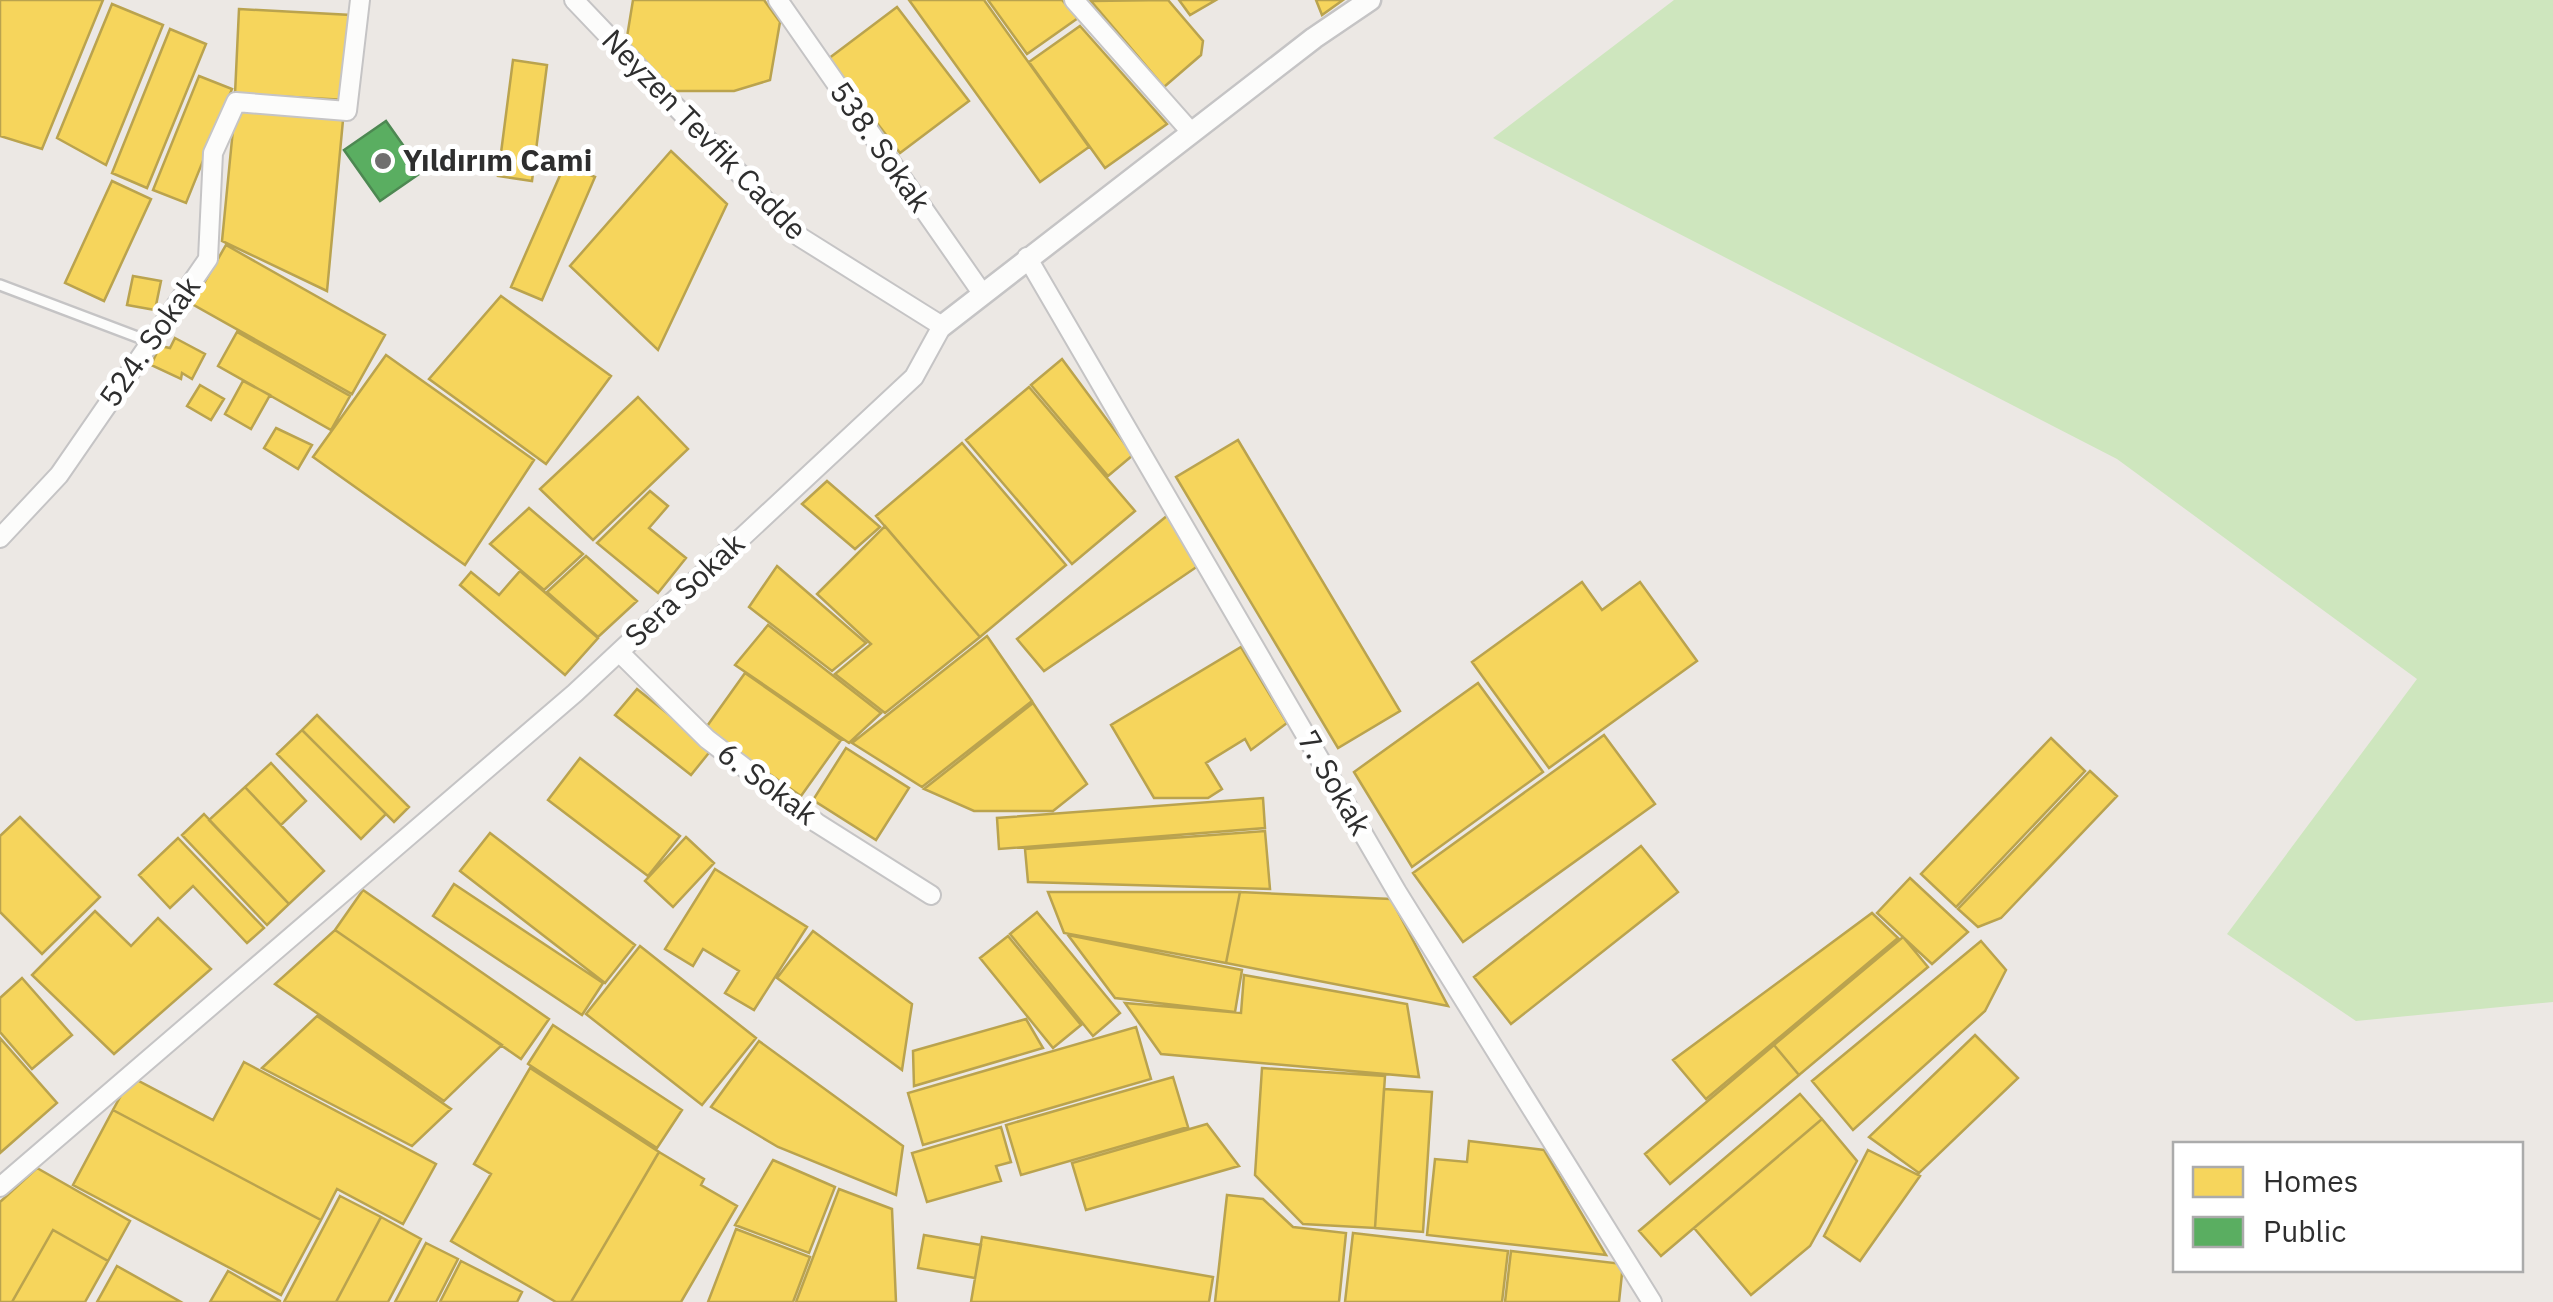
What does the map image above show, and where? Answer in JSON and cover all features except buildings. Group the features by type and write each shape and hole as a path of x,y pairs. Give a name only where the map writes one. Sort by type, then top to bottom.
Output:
{"street":[{"name":"524. Sokak","path":"0,538 59,475 148,341 208,260 213,153 236,102 347,111 360,0"},
{"name":"Neyzen Tevfik Cadde","path":"574,0 800,237 942,326"},
{"name":"538. Sokak","path":"778,0 982,293"},
{"path":"1074,0 1191,132"},
{"name":"Sera Sokak","path":"0,1187 619,652 914,376 942,326 1191,132 1370,0"},
{"name":"7. Sokak","path":"1027,258 1397,892 1652,1302"},
{"name":"6. Sokak","path":"619,652 707,738 817,823 931,895"}],"lane":[{"path":"0,285 148,341"}],"green space":[{"path":"1674,0 2553,0 2553,1002 2356,1021 2227,934 2417,679 2117,459 1493,138"}],"place":[{"name":"Yıldırım Cami","path":"383,161"}]}
